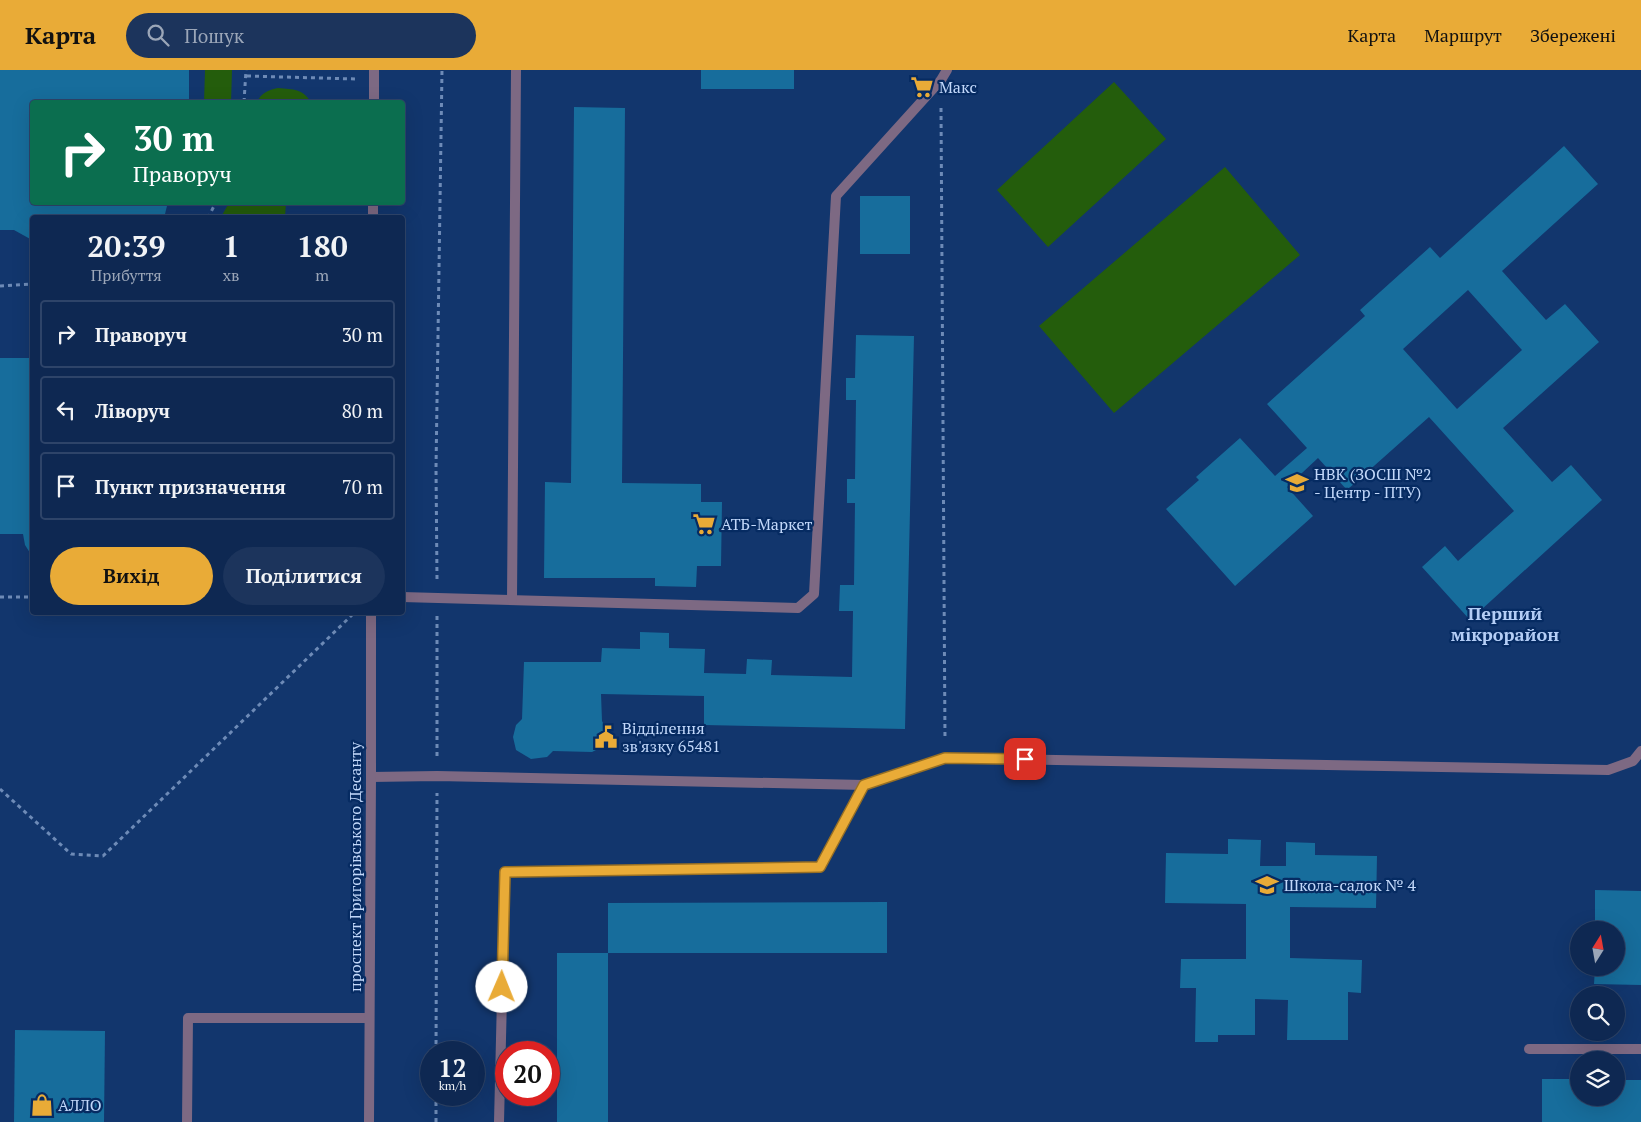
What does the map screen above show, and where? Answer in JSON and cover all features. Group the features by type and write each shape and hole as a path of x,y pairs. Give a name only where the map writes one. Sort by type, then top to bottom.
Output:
{"street":[{"path":"512,600 516,70"},
{"path":"405,598 798,608 814,594 836,196 941,80 947,70"},
{"path":"374,75 374,100"},
{"name":"проспект Григорівського Десанту","path":"368,1122 371,615"},
{"path":"371,777 437,776 864,785 945,758 1608,770 1632,761 1641,750"},
{"path":"499,1122 505,872 820,867 864,785"},
{"path":"187,1122 188,1018 369,1018"},
{"path":"1529,1049 1641,1050"}],"path":[{"path":"244,100 246,70"},
{"path":"436,1041 436,468 442,70"},
{"path":"247,76 374,75"},
{"path":"941,80 945,758"},
{"path":"0,286 30,284"},
{"path":"0,597 30,597"},
{"path":"0,789 71,854 103,856 351,615"},
{"path":"436,1106 436,1122"}],"green space":[{"path":"205,70 232,70 231,100 204,100"},
{"path":"1114,82 1166,139 1048,247 997,190"},
{"path":"278,88 301,92 310,100 258,100 265,92"},
{"path":"1225,167 1300,255 1114,413 1039,326"},
{"path":"228,205 286,205 285,215 222,215"}],"building":[{"path":"0,70 189,70 189,100 30,100 30,205 167,205 165,215 30,215 30,239 14,230 0,230"},
{"path":"701,70 794,70 794,89 701,89"},
{"path":"574,107 625,108 622,483 701,484 701,502 722,502 721,566 697,566 696,587 655,586 655,578 544,578 545,482 571,483"},
{"path":"1564,146 1598,184 1502,271 1546,320 1565,304 1599,342 1503,428 1552,482 1571,465 1602,500 1470,620 1422,567 1445,546 1458,561 1514,511 1429,417 1347,490 1318,458 1287,487 1313,516 1235,586 1166,509 1199,480 1196,477 1240,438 1275,476 1307,448 1267,404 1365,316 1360,310 1430,247 1440,258","holes":["1468,290 1522,350 1457,409 1403,349"]},
{"path":"860,196 910,196 910,254 860,254"},
{"path":"856,335 914,336 905,729 704,725 704,696 601,694 602,721 607,731 606,745 592,752 553,751 547,757 531,759 516,750 513,737 516,725 522,719 524,662 601,662 602,648 640,649 640,632 669,633 669,648 705,649 704,673 746,674 747,659 772,660 771,675 852,677 853,611 839,611 840,585 854,585 855,503 847,503 847,479 855,479 856,400 846,400 846,378 855,378"},
{"path":"0,358 30,358 30,553 25,545 23,534 0,534"},
{"path":"1228,839 1261,840 1260,866 1286,866 1286,842 1315,843 1315,855 1377,856 1376,908 1290,907 1290,958 1362,960 1361,993 1348,992 1348,1040 1287,1040 1288,1000 1255,999 1255,1035 1218,1035 1218,1042 1195,1042 1196,988 1180,988 1181,959 1246,959 1246,904 1165,903 1166,853 1228,854"},
{"path":"1595,890 1641,891 1641,985 1594,984 1594,976 1625,976 1625,921 1595,921"},
{"path":"887,902 887,953 608,953 608,903"},
{"path":"557,953 608,953 608,1122 557,1122 557,1106 560,1106 560,1041 557,1041"},
{"path":"15,1030 105,1031 104,1122 14,1122"},
{"path":"1542,1079 1570,1079 1570,1106 1625,1106 1625,1080 1641,1080 1641,1122 1542,1122"}],"place":[{"name":"Макс","path":"922,87"},
{"name":"НВК (ЗОСШ №2 - Центр - ПТУ)","path":"1297,483"},
{"name":"АТБ-Маркет","path":"704,524"},
{"name":"Відділення зв'язку 65481","path":"606,737"},
{"name":"Школа-садок № 4","path":"1267,885"},
{"name":"АЛЛО","path":"42,1105"}],"district":[{"name":"Перший мікрорайон","path":"1505,624"}],"route":[{"path":"502,987 505,872 820,867 864,785 945,758 1025,759"}]}
